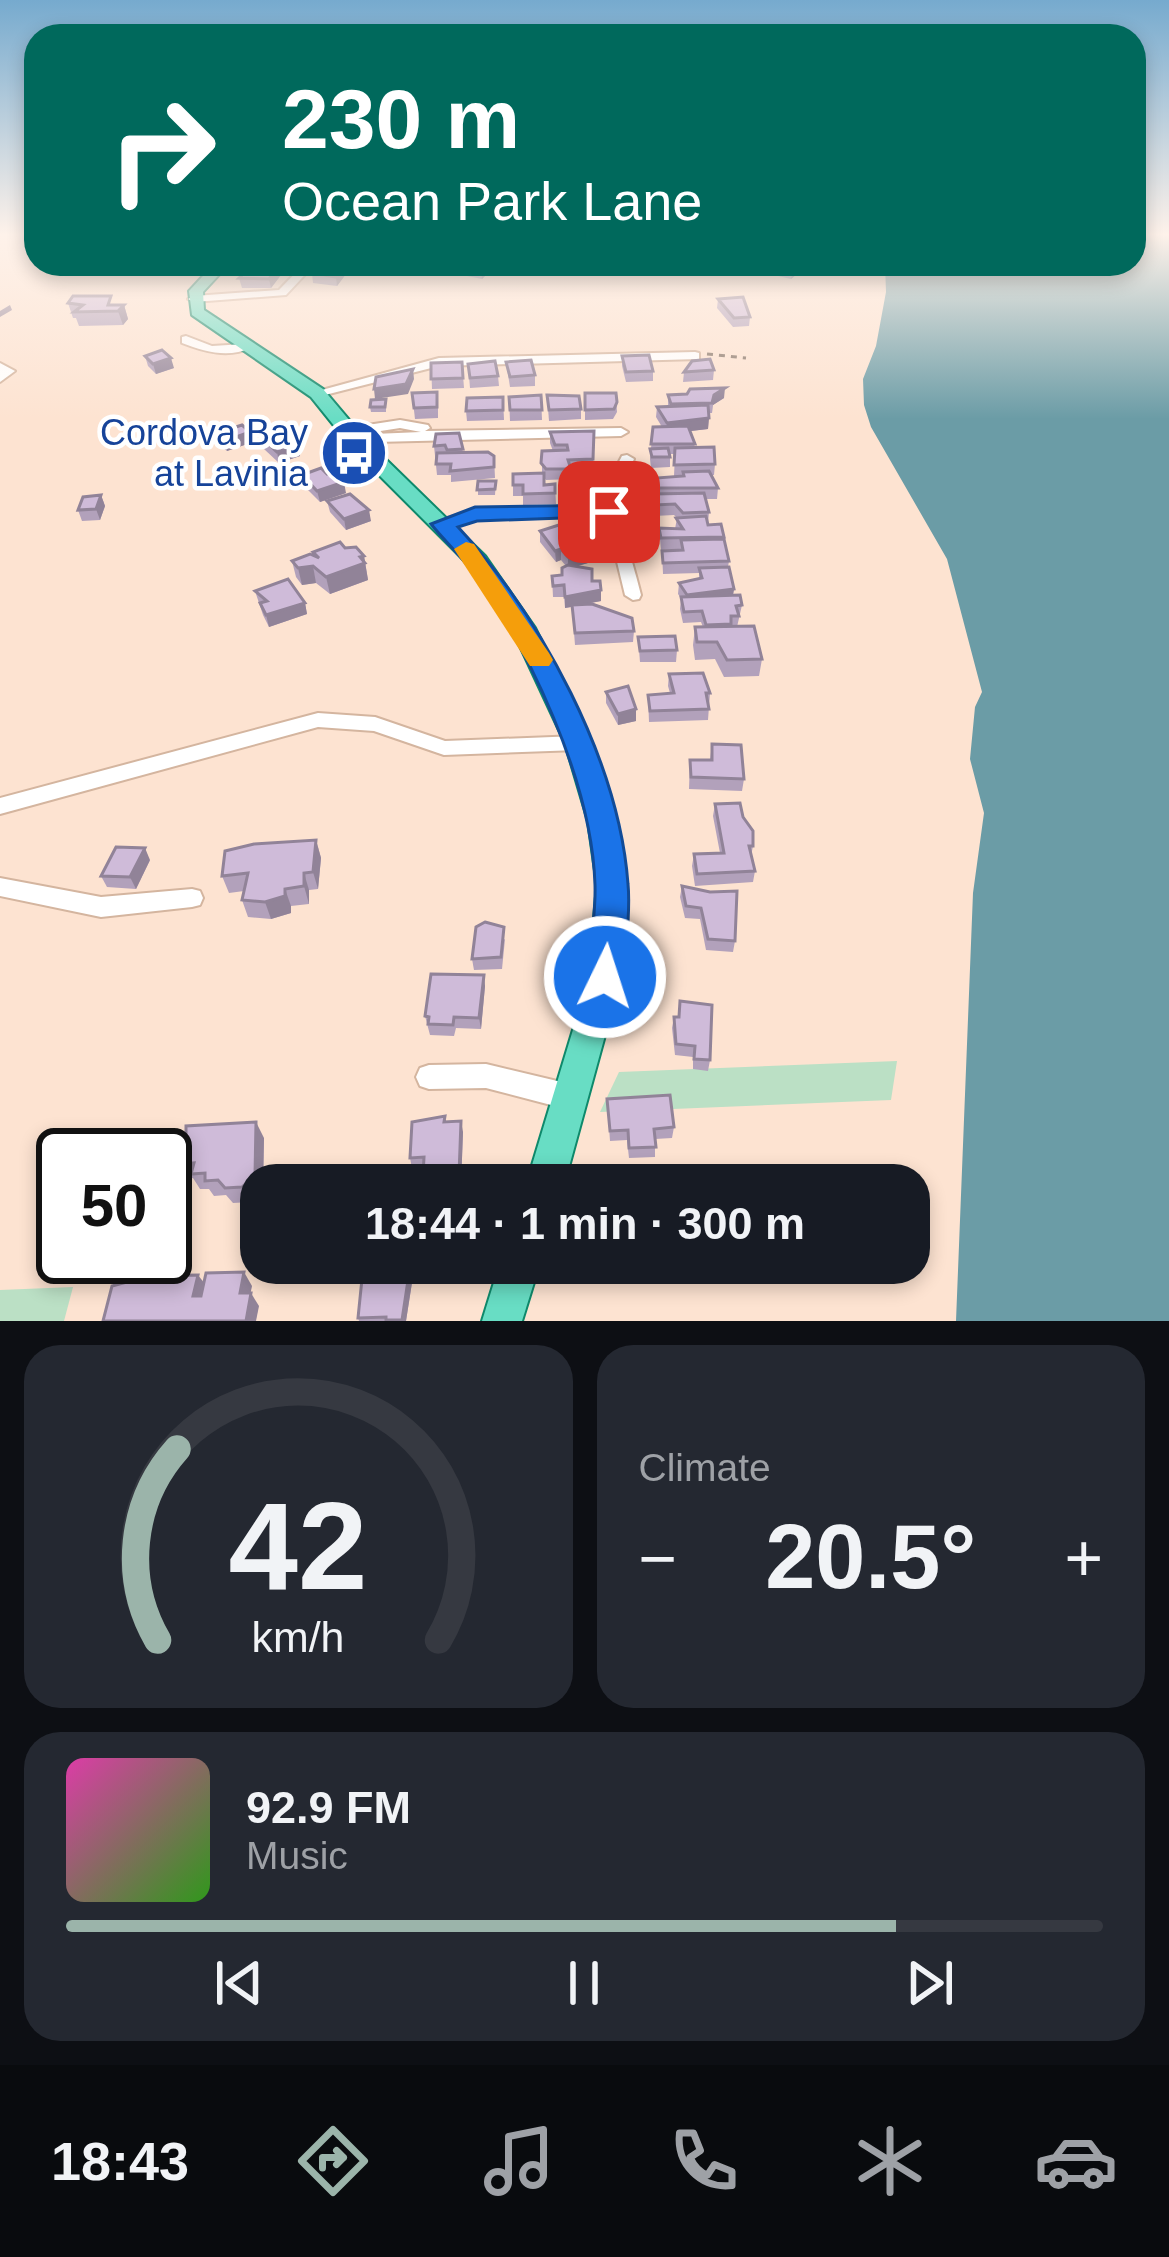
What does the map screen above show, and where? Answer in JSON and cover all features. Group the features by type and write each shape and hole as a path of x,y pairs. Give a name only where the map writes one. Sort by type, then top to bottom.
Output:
{"main road":[{"path":"194,297 203,319 317,393 355,439 477,561 523,628 578,743 602,821 612,885 605,977 552,1164"},
{"path":"502,1321 513,1284"}],"street":[{"path":"194,297 240,296"},
{"path":"186,340 212,350 245,348"},
{"path":"317,393 439,362 695,356"},
{"path":"0,367 9,371 0,378"},
{"path":"355,439 626,425 626,457 614,480 609,512 625,554 633,595"},
{"path":"443,524 475,514 609,512"},
{"path":"0,806 318,720 375,724 444,748 578,743"},
{"path":"0,887 101,907 192,898"},
{"path":"429,1076 486,1076 574,1098"}],"path":[{"path":"695,356 746,358"}],"green space":[{"path":"897,1061 891,1100 600,1112 619,1072"},
{"path":"73,1287 64,1321 0,1321 0,1290"}],"water":[{"path":"885,296 1169,296 1169,1321 956,1321 973,893 984,813 970,759 975,707 982,692 947,559 871,427 864,405 863,379 876,346"}],"building":[{"path":"73,296 111,296 108,305 124,305 118,311 74,312 83,305 68,303"},
{"path":"743,297 750,317 734,318 718,299"},
{"path":"162,350 171,358 153,364 145,356"},
{"path":"649,355 653,371 626,372 622,356"},
{"path":"710,359 714,370 684,372 692,361"},
{"path":"531,360 535,375 510,377 506,362"},
{"path":"495,361 498,376 470,378 468,364"},
{"path":"462,362 463,378 431,379 431,363"},
{"path":"413,369 406,384 374,389 376,377"},
{"path":"725,388 714,395 712,403 671,404 668,395 687,394 690,389"},
{"path":"437,392 437,407 414,408 412,393"},
{"path":"585,393 616,393 617,402 614,409 585,410"},
{"path":"541,395 542,410 510,410 509,397"},
{"path":"547,395 579,396 581,409 549,410"},
{"path":"503,397 503,410 466,411 467,398"},
{"path":"386,399 385,407 370,407 371,400"},
{"path":"708,405 709,418 667,423 657,407"},
{"path":"242,425 250,432 225,441 217,433"},
{"path":"688,426 695,444 651,444 653,427"},
{"path":"282,431 298,445 277,452 262,438"},
{"path":"594,431 593,459 568,460 571,469 546,469 541,463 542,451 568,450 567,445 555,445 550,432"},
{"path":"459,433 463,449 434,446 436,434"},
{"path":"714,447 715,464 674,465 675,448"},
{"path":"668,448 670,457 652,457 650,449"},
{"path":"488,452 494,456 494,467 450,471 451,464 436,464 437,453"},
{"path":"321,468 344,482 317,491 302,475"},
{"path":"709,471 718,488 658,488 656,478"},
{"path":"544,473 544,485 555,484 555,493 523,494 523,485 513,485 513,474"},
{"path":"478,481 496,481 495,489 477,490"},
{"path":"704,493 709,512 683,513 675,504 655,505 653,494"},
{"path":"350,494 369,510 344,519 327,501"},
{"path":"101,495 96,509 78,510 83,497"},
{"path":"706,516 708,525 721,524 724,537 661,538 659,528 683,529 676,518"},
{"path":"562,524 588,551 568,557 561,549 555,551 540,531"},
{"path":"724,539 729,561 663,563 662,551 683,550 681,540"},
{"path":"340,542 345,548 356,547 365,563 326,577 313,566 298,568 292,561 310,554 319,558 313,552"},
{"path":"729,567 734,589 687,595 679,583 702,578 699,568"},
{"path":"562,568 592,569 592,581 600,581 601,590 565,597 564,585 553,586 552,576 562,575"},
{"path":"288,579 305,603 266,615 260,603 267,601 255,591"},
{"path":"740,595 739,616 731,616 731,624 706,625 702,611 684,612 681,597"},
{"path":"592,604 632,618 634,631 575,633 572,605"},
{"path":"754,626 762,659 727,660 717,642 697,642 695,627"},
{"path":"675,636 677,650 640,651 638,637"},
{"path":"703,673 710,693 706,693 709,709 650,711 648,695 674,693 669,674"},
{"path":"628,686 636,709 618,714 606,692"},
{"path":"712,744 741,745 744,779 691,777 690,760 712,760"},
{"path":"740,803 753,831 753,846 749,846 755,871 697,874 694,854 724,853 715,804"},
{"path":"316,840 313,872 304,873 304,886 285,889 285,896 265,902 242,900 248,873 222,876 225,851"},
{"path":"116,847 145,848 130,877 101,876"},
{"path":"682,886 737,891 735,941 708,939 701,908 686,906"},
{"path":"485,922 504,927 501,957 472,959 476,927"},
{"path":"431,974 484,975 479,1018 454,1017 453,1025 428,1024"},
{"path":"680,1001 712,1005 710,1060 694,1059 695,1046 676,1044 674,1017 679,1017"},
{"path":"670,1095 674,1127 654,1129 656,1147 629,1148 628,1130 610,1131 607,1099"},
{"path":"445,1116 444,1122 461,1121 459,1164 424,1164 424,1157 410,1158 412,1122"},
{"path":"256,1122 255,1164 240,1164 240,1187 225,1188 218,1180 205,1181 205,1173 192,1174 192,1128 186,1126"},
{"path":"240,1272 240,1293 251,1293 246,1321 103,1321 112,1286 192,1284 192,1275 198,1275 193,1296 201,1296 206,1273"},
{"path":"361,1284 407,1284 402,1320 358,1318"}],"slow traffic":[{"path":"466,549 523,628 539,660"}],"place":[{"name":"Cordova Bay at Lavinia","path":"354,453"}],"route":[{"path":"605,977 612,885 602,821 578,743 523,628 477,561 443,524 475,514 609,512"}]}
